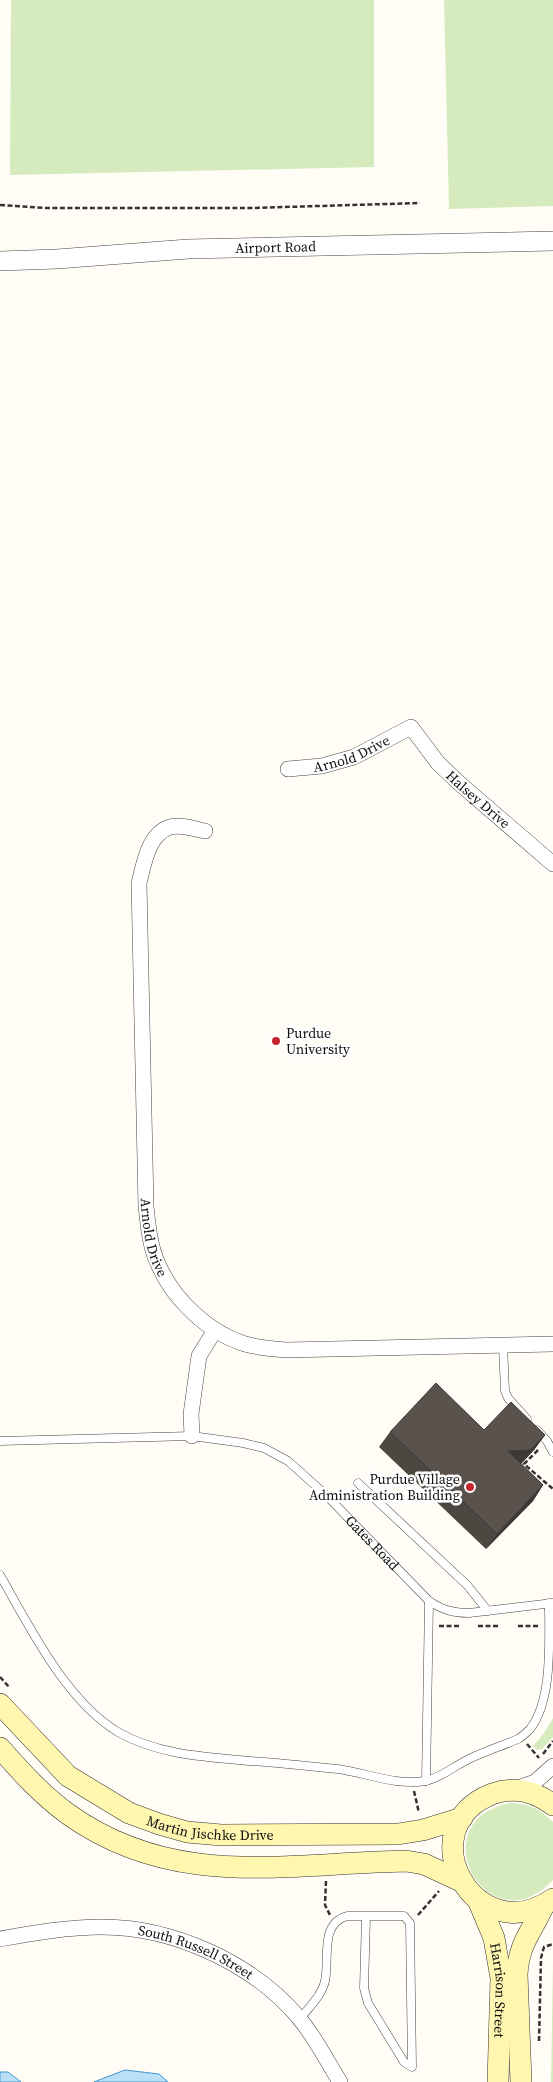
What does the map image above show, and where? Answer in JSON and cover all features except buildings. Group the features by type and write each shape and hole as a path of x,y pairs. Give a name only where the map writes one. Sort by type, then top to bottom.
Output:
{"main road":[{"name":"Martin Jischke Drive","path":"6,1698 68,1776 129,1813 187,1832 388,1835 424,1830 462,1818"},
{"path":"0,1748 46,1796 68,1814 123,1845 160,1858 196,1865 226,1867 294,1867 406,1861 424,1864 463,1882"},
{"path":"549,1902 532,1909 509,1911 499,1910 478,1900 470,1893 463,1882 454,1859 453,1845 456,1831 462,1818 479,1801 498,1792 511,1790 533,1793 553,1804"},
{"name":"Harrison Street","path":"478,1900 494,1938 500,1978 498,2082"},
{"name":"Harrison Street","path":"520,2082 518,1956 524,1940 549,1902"}],"street":[{"name":"Airport Road","path":"0,261 57,259 188,249 553,241"},
{"name":"Arnold Drive","path":"288,769 322,766 354,757 411,727"},
{"name":"Halsey Drive","path":"411,727 438,763 553,864"},
{"name":"Arnold Drive","path":"205,831 170,827 158,836 148,850 139,883 145,1193 149,1235 158,1266 171,1288 188,1308 215,1330 244,1343 287,1350 553,1344"},
{"path":"192,1436 191,1414 199,1356 215,1330"},
{"path":"511,1790 535,1782 553,1766"},
{"name":"South Russell Street","path":"0,1939 41,1932 101,1927 122,1928 169,1938 210,1952 239,1967 287,2004 300,2019 340,2082"}],"lane":[{"path":"503,1345 505,1391 508,1398 547,1441 553,1452"},
{"name":"Gates Road","path":"0,1441 192,1436 264,1448 288,1461 326,1495 429,1601 442,1609 456,1613 551,1603"},
{"path":"358,1483 467,1586 488,1611"},
{"path":"0,1574 39,1641 75,1695 118,1732 176,1753 321,1767 382,1779 413,1782 426,1781 467,1760 521,1738 531,1728 542,1711 546,1694 551,1603"},
{"path":"426,1781 429,1601"},
{"path":"300,2019 322,1991 326,1980 327,1949 334,1923 339,1918 347,1916 366,1916 404,1916 410,1923 412,2066 404,2062 368,2003 364,1988 366,1916"}],"path":[{"path":"0,205 46,208 251,208 420,203"},
{"path":"538,1450 523,1463 553,1489"},
{"path":"438,1626 459,1626"},
{"path":"478,1626 500,1626"},
{"path":"518,1626 538,1626"},
{"path":"0,1677 6,1698"},
{"path":"521,1738 539,1758"},
{"path":"534,1763 553,1741"},
{"path":"413,1782 419,1814"},
{"path":"412,1816 427,1812"},
{"path":"328,1879 326,1881 326,1906 334,1923"},
{"path":"410,1923 440,1890 436,1887"},
{"path":"539,2043 541,1958 544,1947 553,1944"}],"green space":[{"path":"11,0 374,0 374,167 10,175"},
{"path":"444,0 553,0 553,206 449,209"},
{"path":"553,1718 553,1737 542,1749 537,1750 533,1746"},
{"path":"510,1803 523,1804 533,1808 543,1813 553,1822 553,1880 529,1897 506,1900 487,1891 473,1874 466,1854 468,1833 483,1815"},
{"path":"553,1962 553,2082 551,2082"}],"water":[{"path":"125,2070 159,2074 168,2082 94,2082"},
{"path":"0,2072 8,2072 21,2082 0,2082"}],"place":[{"name":"Purdue University","path":"276,1041"},
{"name":"Purdue Village Administration Building","path":"470,1487"}]}
